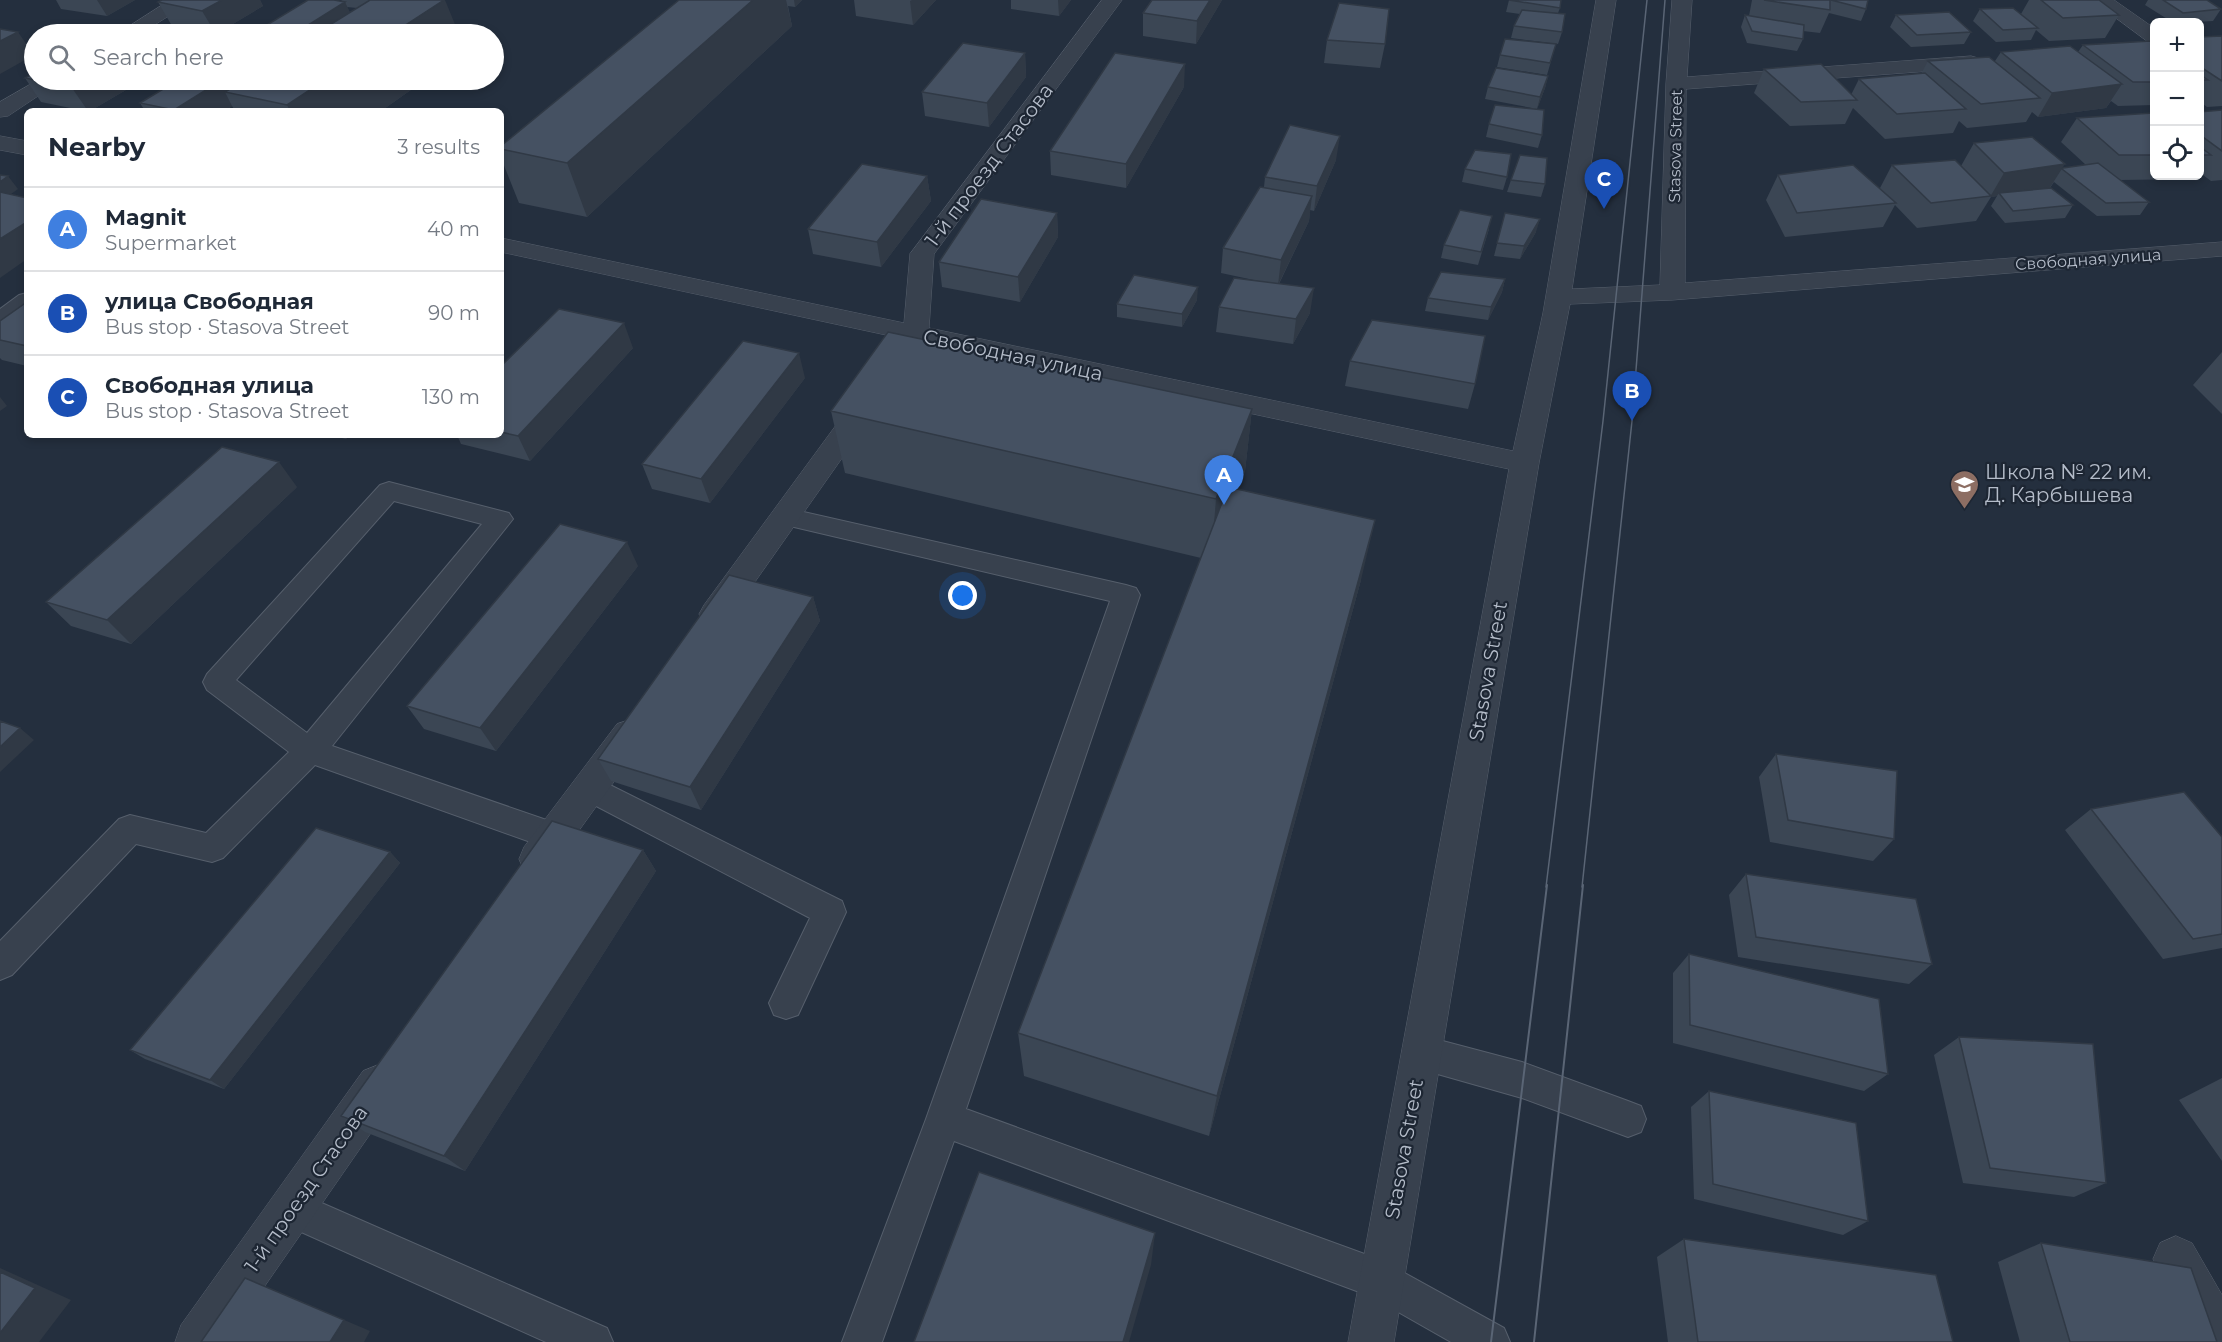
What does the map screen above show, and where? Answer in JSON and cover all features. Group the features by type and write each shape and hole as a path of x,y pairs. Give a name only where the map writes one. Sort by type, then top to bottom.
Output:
{"street":[{"path":"144,24 184,0"},
{"name":"1-й проезд Стасова","path":"916,334 922,254 1112,0"},
{"name":"Stasova Street","path":"1371,1342 1525,463 1558,297 1606,0"},
{"name":"Stasova Street","path":"1672,291 1676,84 1682,0"},
{"path":"2102,0 2150,45"},
{"path":"1676,84 1987,61"},
{"path":"0,111 35,90"},
{"path":"0,143 24,147"},
{"name":"Свободная улица","path":"504,246 1525,463"},
{"name":"Свободная улица","path":"1558,297 1672,291 2222,249"},
{"path":"695,643 916,334"},
{"path":"519,885 646,710"},
{"name":"1-й проезд Стасова","path":"198,1342 395,1062"},
{"path":"2176,1259 2222,1341"}],"lane":[{"path":"0,319 24,302"},
{"path":"0,964 130,829 212,848 310,751 500,519 389,491 217,682 310,751 553,836"},
{"path":"786,517 1126,595 944,1119 862,1342"},
{"path":"590,788 830,912 786,1003"},
{"path":"1420,1052 1522,1080 1628,1119"},
{"path":"944,1119 1381,1280 1490,1342"},
{"path":"292,1209 593,1342"}],"building":[{"path":"162,0 222,0 202,11 158,2"},
{"path":"308,0 345,2 310,24 268,24"},
{"path":"370,0 444,0 407,24 331,24"},
{"path":"679,0 753,0 567,163 504,150 504,144"},
{"path":"1152,0 1210,0 1197,21 1143,13"},
{"path":"1509,0 1561,0 1560,8"},
{"path":"1764,0 1830,0 1830,10"},
{"path":"1831,0 1868,0 1866,9"},
{"path":"2041,0 2099,0 2119,15 2063,18"},
{"path":"2163,0 2207,0 2221,9 2183,13"},
{"path":"1339,3 1389,9 1385,44 1327,40"},
{"path":"2013,8 2038,28 2003,30 1980,9"},
{"path":"1522,10 1565,14 1562,32 1514,26"},
{"path":"1949,12 1971,32 1917,35 1896,15"},
{"path":"1745,15 1804,25 1803,39 1752,31"},
{"path":"0,29 18,32 0,41"},
{"path":"2222,36 2222,81 2204,69 2204,37"},
{"path":"1505,39 1556,44 1550,63 1500,55"},
{"path":"2150,41 2150,82 2133,82 2083,45"},
{"path":"963,43 1025,53 987,103 922,92"},
{"path":"2070,46 2122,84 2052,93 2001,52"},
{"path":"1115,53 1185,64 1126,164 1050,151"},
{"path":"1989,57 2040,98 1981,104 1928,61"},
{"path":"1821,64 1857,100 1801,102 1764,69"},
{"path":"1496,68 1548,76 1540,97 1488,87"},
{"path":"1925,73 1966,109 1897,114 1859,79"},
{"path":"161,90 206,90 177,108 140,103"},
{"path":"228,90 310,90 287,105 225,92"},
{"path":"1495,105 1544,110 1542,135 1489,124"},
{"path":"2222,110 2222,151 2204,138 2204,112"},
{"path":"2150,113 2150,155 2119,155 2077,118"},
{"path":"1290,125 1340,136 1317,186 1265,177"},
{"path":"2032,137 2065,164 2004,173 1974,143"},
{"path":"1475,150 1511,154 1507,177 1465,169"},
{"path":"1520,155 1547,158 1545,184 1511,180"},
{"path":"1955,160 1991,196 1931,203 1892,165"},
{"path":"2098,163 2149,202 2106,203 2062,169"},
{"path":"862,164 927,176 877,242 808,229"},
{"path":"1853,165 1896,203 1797,213 1778,175"},
{"path":"0,175 8,176 0,182"},
{"path":"1260,187 1312,196 1281,260 1223,248"},
{"path":"2051,188 2073,205 2013,211 1999,193"},
{"path":"0,192 24,197 24,224 0,239"},
{"path":"981,199 1057,213 1018,277 939,262"},
{"path":"1460,210 1492,216 1481,252 1444,245"},
{"path":"1505,213 1540,219 1524,246 1497,243"},
{"path":"1441,272 1505,279 1491,307 1428,298"},
{"path":"1134,275 1198,287 1182,314 1117,304"},
{"path":"1234,278 1314,288 1296,319 1219,307"},
{"path":"24,304 24,345 0,340 0,321"},
{"path":"559,309 624,323 518,436 504,433 504,363"},
{"path":"1372,320 1485,336 1475,384 1350,361"},
{"path":"888,332 1252,409 1216,499 831,411"},
{"path":"743,341 799,353 701,479 642,464"},
{"path":"222,447 279,462 107,620 46,602"},
{"path":"1228,487 1375,520 1217,1096 1018,1033"},
{"path":"560,524 627,542 480,728 407,706"},
{"path":"729,575 813,597 690,787 598,759"},
{"path":"0,721 20,728 0,747"},
{"path":"1776,754 1897,771 1894,839 1788,820"},
{"path":"2184,792 2222,837 2222,934 2193,939 2091,809"},
{"path":"552,821 643,850 444,1156 341,1116"},
{"path":"316,828 390,852 210,1080 130,1050"},
{"path":"1746,874 1916,899 1932,964 1756,937"},
{"path":"1689,954 1879,999 1888,1074 1690,1025"},
{"path":"1959,1037 2093,1044 2106,1183 1990,1168"},
{"path":"1709,1091 1856,1123 1868,1221 1713,1184"},
{"path":"979,1172 1155,1233 1123,1342 914,1342"},
{"path":"1684,1239 1936,1275 1953,1342 1698,1342"},
{"path":"2041,1243 2191,1268 2217,1342 2070,1342"},
{"path":"0,1272 35,1288 0,1333"},
{"path":"245,1278 344,1320 330,1342 201,1342"}],"tram line":[{"path":"1546,887 1603,421 1647,0"},
{"path":"1582,887 1632,421 1665,0"},
{"path":"1491,1342 1547,885"},
{"path":"1534,1342 1583,885"}],"place":[{"name":"Свободная улица","path":"1604,209"},
{"name":"улица Свободная","path":"1632,421"},
{"name":"Magnit","path":"1224,505"},
{"name":"Школа № 22 им. Д. Карбышева","path":"1964,510"}]}
